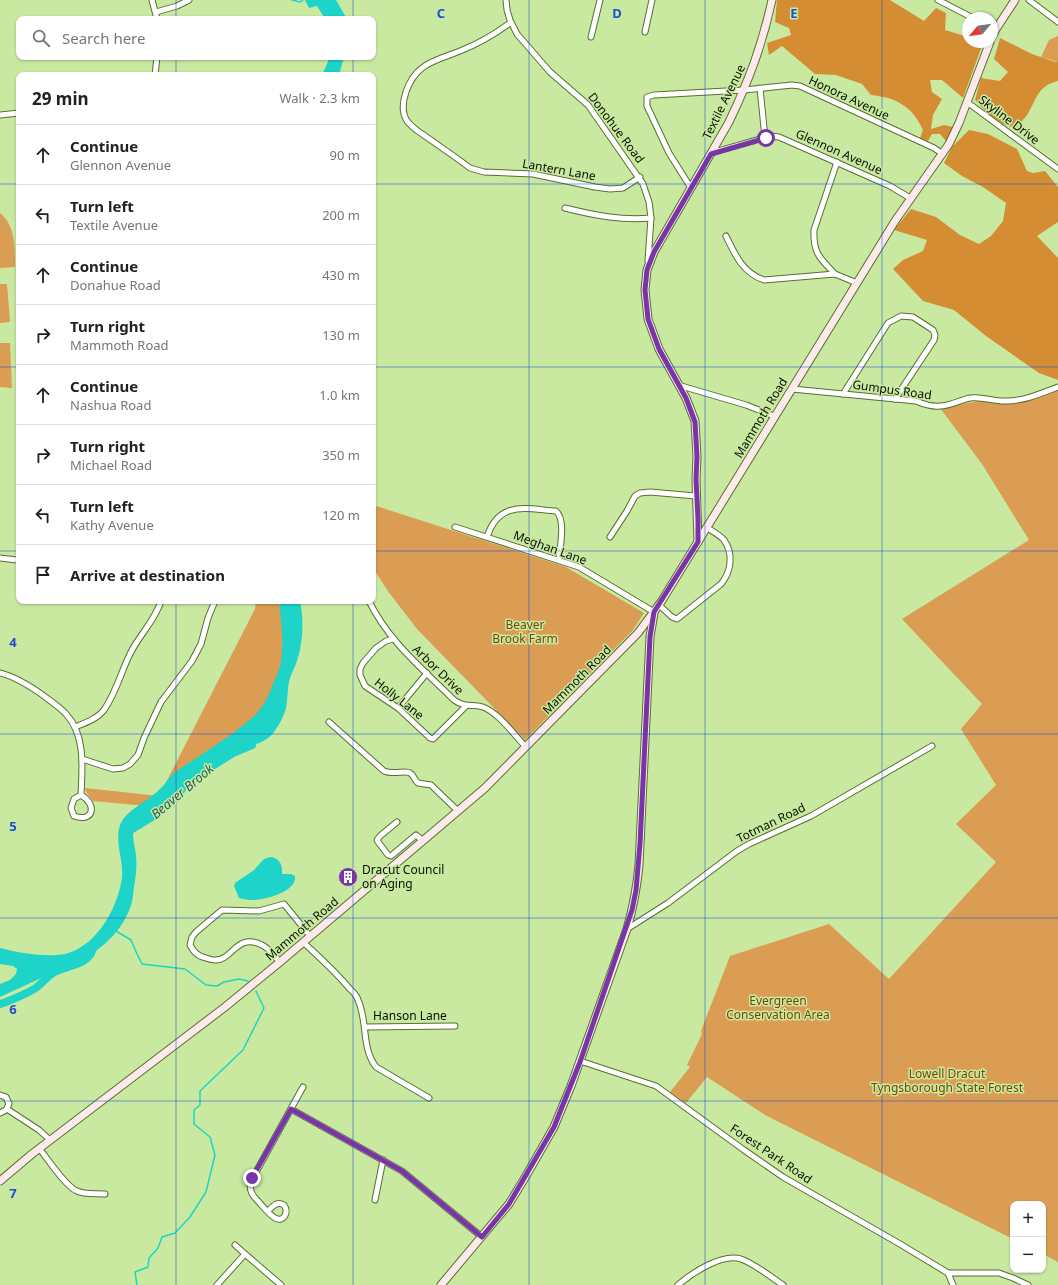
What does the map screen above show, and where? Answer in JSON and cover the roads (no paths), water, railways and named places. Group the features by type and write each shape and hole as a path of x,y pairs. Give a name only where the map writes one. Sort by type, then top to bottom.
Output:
{"main road":[{"name":"Textile Avenue","path":"698,542 695,422 691,408 659,349 648,319 645,290 647,270 654,252 729,122 744,90 763,41 772,0"},
{"path":"998,23 1015,0"},
{"name":"Mammoth Road","path":"0,1181 39,1148 225,1007 485,788 638,633 659,605 774,416 910,198 943,154 956,132 988,48"},
{"path":"698,519 703,521 713,517"},
{"path":"441,1285 509,1204 545,1145 562,1108 580,1062 627,929 635,897 639,865 650,637 654,612"}],"street":[{"path":"152,0 157,16"},
{"path":"156,12 177,6 189,0"},
{"name":"Donohue Road","path":"506,0 510,23 524,42 550,72 588,105 640,177 647,194 651,218 650,247 647,270"},
{"path":"591,37 600,0"},
{"path":"645,32 652,0"},
{"path":"938,0 962,12"},
{"path":"1029,0 1058,22"},
{"name":"Lantern Lane","path":"510,23 462,51 427,64 418,72 410,83 405,100 404,112 407,121 418,131 470,168 477,170 492,173 533,174 595,187 615,189 628,186 640,177"},
{"path":"155,72 157,60"},
{"name":"Honora Avenue","path":"691,188 669,153 647,106 647,98 654,95 744,90 792,85 806,88 934,148 943,154"},
{"path":"760,88 766,138"},
{"name":"Skyline Drive","path":"967,102 1058,169"},
{"path":"0,115 16,113"},
{"name":"Glennon Avenue","path":"711,154 771,136 786,139 890,186 910,198"},
{"path":"837,162 814,230 813,241 820,258 835,274 857,283"},
{"path":"565,208 609,217 635,220 651,218"},
{"path":"726,236 743,268 764,280 835,274"},
{"path":"843,394 888,322 901,316 913,317 933,330 935,335 934,340 896,399"},
{"path":"678,386 746,405 774,416"},
{"name":"Gumpus Road","path":"792,388 916,401 929,405 940,406 981,397 1007,402 1058,387"},
{"path":"610,537 635,496 640,493 650,492 696,496"},
{"path":"487,537 493,523 507,511 516,508 556,511 560,514 562,520 559,560"},
{"name":"Meghan Lane","path":"455,527 579,567 654,612"},
{"path":"659,605 672,617 677,619 721,584 726,577 731,561 724,540 706,528"},
{"path":"0,558 16,560"},
{"path":"75,727 97,716 104,710 130,655 138,640 159,610 160,604"},
{"path":"82,759 113,769 123,768 130,764 138,755 144,738 161,702 192,661 201,644 208,618 214,604"},
{"name":"Arbor Drive","path":"370,604 376,616 393,639 454,700 460,705 481,706 489,709 526,747"},
{"name":"Holly Lane","path":"393,639 386,641 376,648 360,668 360,674 365,686 398,708 430,738 433,738 466,706"},
{"path":"0,673 22,682 39,692 67,715 75,727 82,759 81,795"},
{"path":"398,708 427,673"},
{"path":"329,722 384,771 394,773 410,773 418,783 431,784 458,811"},
{"name":"Totman Road","path":"627,929 668,903 737,851 811,816 932,746"},
{"path":"81,795 88,799 91,803 91,810 88,816 82,818 74,816 71,808 74,800 81,795"},
{"path":"397,822 380,836 378,840 388,855 390,856 416,836 423,841"},
{"path":"280,962 263,945 256,942 241,943 220,959 215,960 196,954 190,945 192,937 196,932 222,910 259,911 284,904 310,936"},
{"path":"303,942 342,979 358,998 365,1027 366,1045 370,1059 376,1067 429,1098"},
{"name":"Hanson Lane","path":"365,1027 455,1026"},
{"name":"Forest Park Road","path":"580,1062 656,1086 783,1177 948,1273 999,1273 1028,1285"},
{"path":"268,1211 252,1195 250,1183 303,1087"},
{"path":"0,1095 4,1096 9,1104 7,1109 0,1112"},
{"path":"7,1109 39,1130 50,1140"},
{"path":"291,1109 406,1174 482,1237"},
{"path":"39,1148 66,1183 73,1189 82,1193 105,1194"},
{"path":"375,1200 383,1160"},
{"path":"235,1245 282,1285"},
{"path":"217,1285 245,1254"},
{"path":"678,1285 697,1271 722,1259 731,1258 745,1260 783,1285"},
{"path":"948,1273 953,1285"}],"water":[{"path":"305,0 336,0 345,16 329,16 326,9 320,5 309,8"},
{"path":"329,60 343,60 340,72 323,72"},
{"path":"279,604 300,604 302,615 301,647 289,682 286,708 274,732 259,743 222,755 206,768 187,787 138,823 133,832 136,867 132,903 124,921 114,935 87,957 0,997 0,984 10,980 16,974 17,969 13,966 0,964 0,948 28,954 57,955 82,947 102,928 120,890 122,870 118,832 124,818 132,810 156,793 174,773 239,729 257,713 270,692 279,670 282,654"},
{"path":"270,857 276,858 280,862 282,874 291,874 295,876 294,882 291,886 285,891 271,897 251,900 239,898 234,886 235,883 254,870 264,859"}],"waterway":[{"path":"292,0 300,2 303,0"},
{"name":"Beaver Brook","path":"318,0 328,16"},
{"name":"Beaver Brook","path":"127,832 155,815 160,809 178,795 184,786 201,773 233,753 252,745"},
{"path":"116,931 131,940 142,964 185,969 206,985 217,986 224,982 239,979 248,981"},
{"name":"Beaver Brook","path":"0,1004 19,997 34,989 57,971 78,964 87,959 94,947"},
{"path":"137,1285 135,1272 148,1267 149,1258 158,1248 162,1237 175,1233 190,1217 206,1192 215,1155 210,1137 194,1124 194,1110 200,1105 200,1091 243,1050 264,1008 256,991"}],"place":[{"name":"Dracut Council on Aging","path":"348,877"}],"park label":[{"name":"Beaver Brook Farm","path":"525,632"},
{"name":"Evergreen Conservation Area","path":"778,1008"},
{"name":"Lowell Dracut Tyngsborough State Forest","path":"947,1081"}]}
